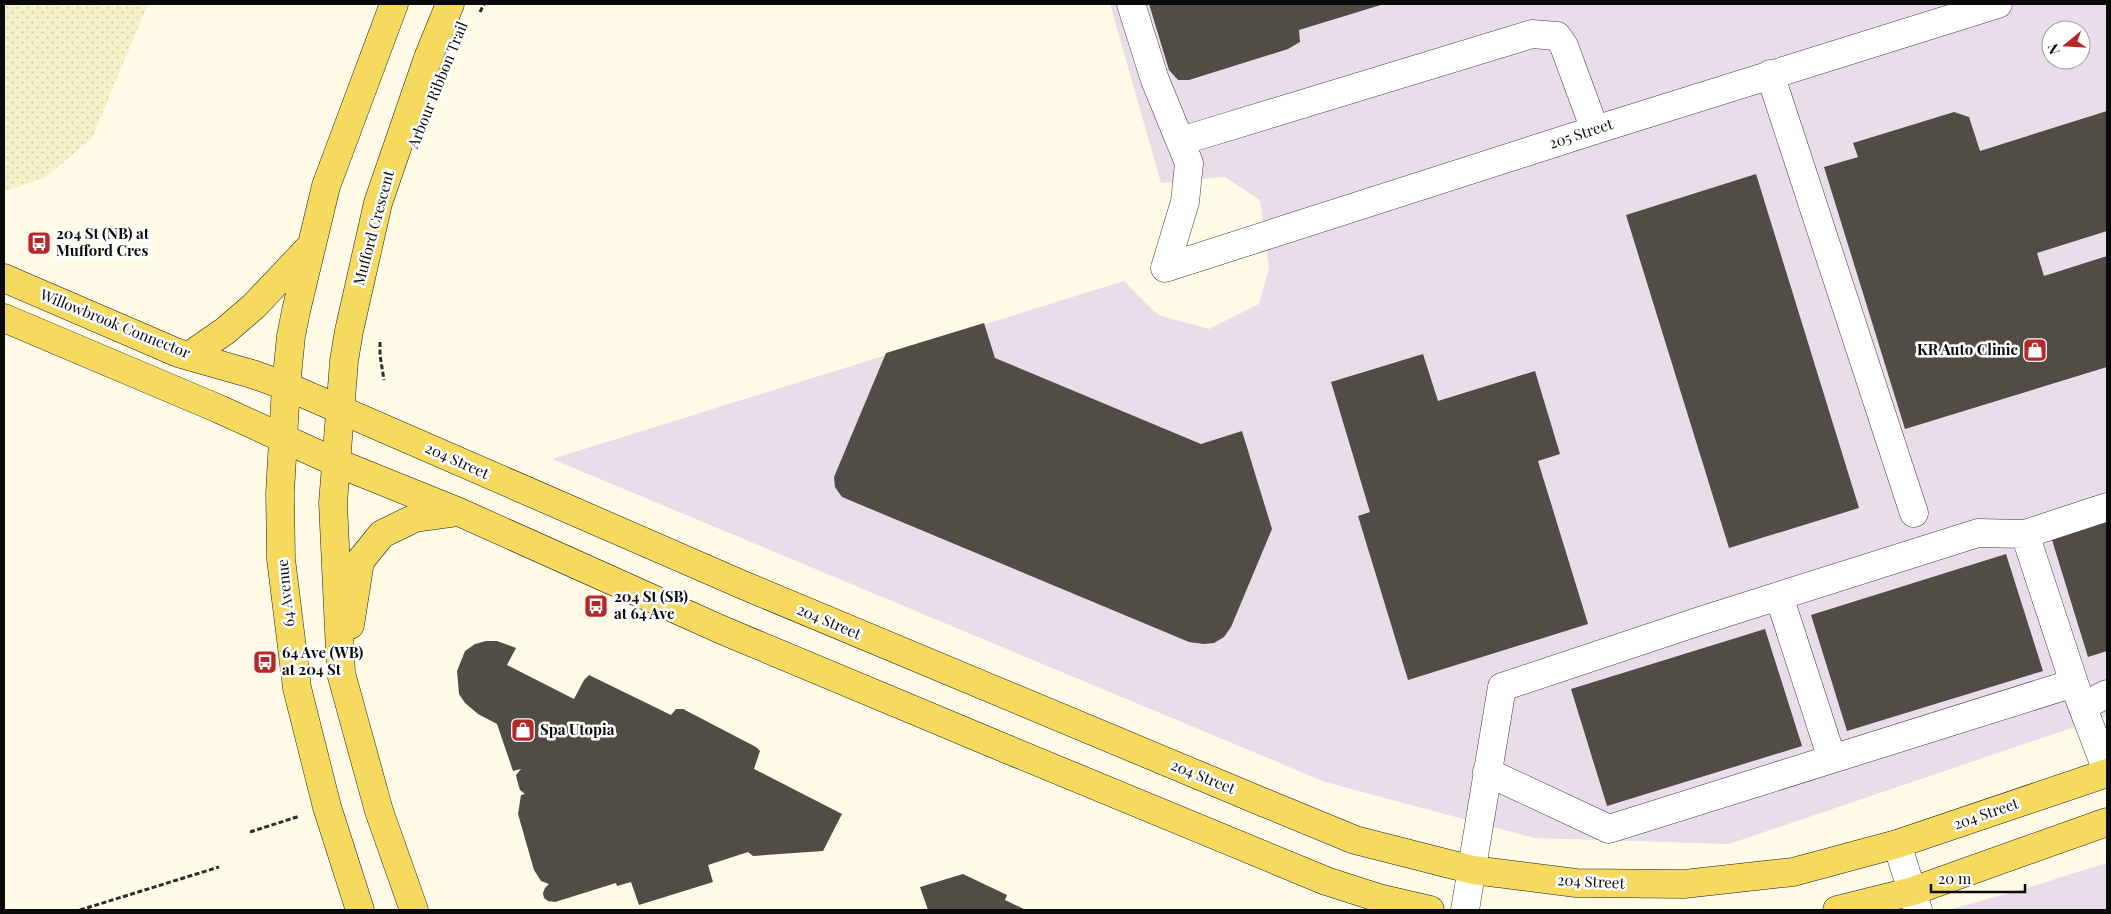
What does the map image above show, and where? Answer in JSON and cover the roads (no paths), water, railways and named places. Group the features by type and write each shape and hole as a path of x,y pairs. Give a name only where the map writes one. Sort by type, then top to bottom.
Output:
{"main road":[{"path":"286,386 291,336 326,186 394,4"},
{"name":"Mufford Crescent","path":"335,462 349,331 378,203 428,58 450,4"},
{"path":"189,356 225,331 254,306 311,246"},
{"name":"Willowbrook Connector","path":"4,278 189,356 286,386 340,411"},
{"path":"4,318 177,391 335,462 459,512 722,630 1326,881 1382,899 1430,910"},
{"name":"64 Avenue","path":"286,386 280,493 281,559 297,688 354,903"},
{"name":"204 Street","path":"340,411 379,426 752,589 1354,840 1473,870 1576,883 1684,884 1793,872 1897,844 2107,772"},
{"path":"335,462 333,513 341,673 379,811 414,910"},
{"path":"341,673 360,561 382,534 415,518 459,512"},
{"path":"1837,910 1916,901 2107,822"}],"street":[{"path":"1131,4 1155,80 1181,142 1532,34 1557,36 1564,46 1595,130"},
{"name":"205 Street","path":"1181,142 1189,162 1186,192 1165,268 1770,74 1998,4"},
{"path":"1770,74 1914,513"},
{"path":"1465,910 1502,687 1978,533 2025,534 2107,507"},
{"path":"2025,534 2078,694 2107,772"},
{"path":"1779,596 1832,759"},
{"path":"1488,772 1609,829 1832,759 2078,694 2107,694"},
{"path":"1897,844 1916,901"}],"place":[{"name":"204 St (NB) at Mufford Cres","path":"39,243"},
{"name":"KR Auto Clinic","path":"2035,350"},
{"name":"204 St (SB) at 64 Ave","path":"596,606"},
{"name":"64 Ave (WB) at 204 St","path":"265,662"},
{"name":"Spa Utopia","path":"523,730"}]}
